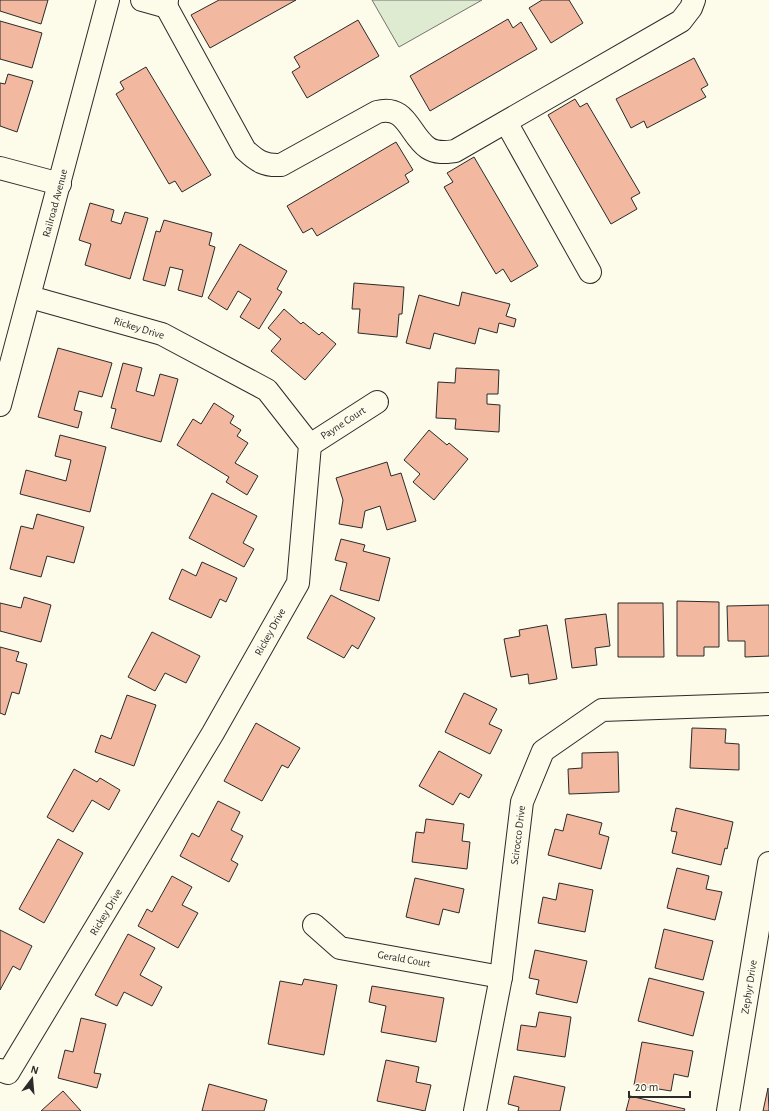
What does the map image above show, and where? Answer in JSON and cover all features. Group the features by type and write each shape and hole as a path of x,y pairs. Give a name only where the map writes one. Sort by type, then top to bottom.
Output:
{"street":[{"name":"Railroad Avenue","path":"0,405 108,0"},
{"path":"142,0 167,3 246,150 259,163 269,166 281,165 377,112 385,110 396,113 406,121 420,140 429,149 442,153 456,151 680,21 691,8 694,0"},
{"path":"506,122 590,272"},
{"path":"0,168 60,184"},
{"name":"Rickey Drive","path":"0,1070 8,1073 213,734 298,583 310,445 267,390 162,334 30,297"},
{"name":"Payne Court","path":"310,445 377,402"},
{"name":"Scirocco Drive","path":"475,1111 501,977 522,802 543,751 602,710 769,704"},
{"name":"Zephyr Drive","path":"728,1111 769,863"},
{"name":"Gerald Court","path":"314,925 340,948 501,977"}],"green space":[{"path":"372,0 482,0 399,47"}],"building":[{"path":"0,0 48,0 41,24 0,11"},
{"path":"219,0 296,0 210,48 191,15"},
{"path":"542,0 569,0 583,23 551,43 529,8"},
{"path":"508,19 513,28 521,22 537,49 430,111 410,76"},
{"path":"358,20 379,56 307,98 292,72 300,67 294,57"},
{"path":"0,21 42,33 32,68 0,59"},
{"path":"694,58 708,85 701,89 706,97 647,128 644,121 631,128 616,99"},
{"path":"146,67 211,175 182,192 175,181 169,184 116,94 124,89 120,82"},
{"path":"8,74 33,81 17,132 0,126 0,83 5,84"},
{"path":"575,99 580,107 587,103 640,193 631,198 637,209 611,224 548,115"},
{"path":"396,142 413,170 405,175 409,182 317,236 312,228 303,233 287,206"},
{"path":"474,157 538,266 511,282 503,269 496,274 444,187 453,182 447,173"},
{"path":"90,203 114,210 111,221 121,224 125,212 148,218 130,279 85,265 91,244 79,240"},
{"path":"164,220 212,233 209,245 215,247 202,297 178,290 183,270 170,267 165,286 143,280 156,231 160,232"},
{"path":"240,244 287,271 277,289 282,292 259,329 240,317 251,299 238,291 227,310 208,298"},
{"path":"354,283 404,287 402,314 399,314 397,337 358,333 360,309 352,309"},
{"path":"462,292 510,304 506,316 516,319 514,327 499,323 497,333 479,328 475,344 434,333 430,349 406,343 419,295 459,306"},
{"path":"284,309 301,324 303,322 319,335 322,332 336,344 305,380 271,351 281,339 268,328"},
{"path":"58,348 112,363 102,397 79,391 74,410 82,412 78,428 38,417"},
{"path":"123,363 142,368 136,391 154,396 160,374 178,379 161,442 111,428 116,409 111,408"},
{"path":"456,368 499,370 498,394 487,394 487,404 500,405 499,432 455,429 456,419 436,418 438,382 455,383"},
{"path":"214,403 234,416 230,423 241,430 237,436 248,443 235,463 258,476 247,495 226,482 229,477 177,445 193,419 201,424"},
{"path":"429,430 447,445 449,443 468,459 434,500 413,482 420,474 404,460"},
{"path":"60,435 106,447 90,512 20,494 26,470 66,481 71,460 55,456"},
{"path":"387,462 391,476 401,473 416,521 387,530 380,506 365,511 362,528 339,524 343,500 336,478"},
{"path":"212,493 257,516 243,543 254,549 244,567 189,538"},
{"path":"37,514 84,527 74,563 47,556 41,577 10,569 21,526 33,529"},
{"path":"341,539 365,545 363,551 390,558 379,601 340,590 347,563 335,560"},
{"path":"202,562 237,578 226,602 220,599 211,618 169,599 182,569 196,576"},
{"path":"331,595 375,618 358,649 352,645 344,658 307,638"},
{"path":"24,597 51,605 41,642 0,631 0,603 21,608"},
{"path":"677,601 719,602 719,647 704,647 704,656 677,656"},
{"path":"618,603 663,603 664,657 618,657"},
{"path":"769,605 769,656 745,657 745,641 728,641 727,606"},
{"path":"606,614 610,646 595,648 597,665 572,668 565,619"},
{"path":"547,625 557,679 529,684 528,674 511,677 504,639 520,636 519,630"},
{"path":"152,632 200,656 186,683 165,673 155,691 128,677"},
{"path":"0,647 19,652 16,661 27,664 19,694 12,692 5,715 0,713"},
{"path":"464,693 497,709 489,724 502,730 490,754 445,732"},
{"path":"127,695 156,705 134,766 95,752 101,735 111,739"},
{"path":"256,723 300,748 288,768 282,765 262,801 224,781"},
{"path":"692,728 726,729 725,743 739,744 739,770 690,768"},
{"path":"439,751 482,775 469,798 460,793 453,805 419,786"},
{"path":"618,752 619,792 569,794 568,769 582,768 582,753"},
{"path":"74,769 97,782 100,778 120,790 109,810 92,800 73,832 47,817"},
{"path":"218,801 240,812 231,830 243,836 231,860 238,864 229,882 180,856 192,833 199,837"},
{"path":"676,808 733,822 727,849 725,848 721,865 672,853 677,832 671,831"},
{"path":"567,814 602,823 599,834 609,837 601,869 548,855 555,829 563,831"},
{"path":"426,819 464,824 462,841 470,842 467,869 412,862 416,832 424,833"},
{"path":"58,839 83,853 44,923 19,909"},
{"path":"677,868 709,876 706,889 722,892 715,920 667,908"},
{"path":"172,876 192,887 182,905 198,913 178,948 138,926 147,909 152,912"},
{"path":"415,878 464,889 459,913 443,909 439,925 406,917"},
{"path":"559,883 593,890 585,932 538,923 543,897 556,900"},
{"path":"664,929 713,941 703,980 655,968"},
{"path":"0,930 32,946 20,970 13,966 0,990"},
{"path":"128,934 155,948 140,975 162,987 152,1006 124,992 117,1006 95,995"},
{"path":"535,950 587,961 577,1003 536,994 539,980 529,978"},
{"path":"649,978 704,992 693,1036 638,1021"},
{"path":"304,979 337,985 324,1055 268,1044 280,981 302,985"},
{"path":"372,986 444,998 436,1042 381,1032 386,1006 369,1002"},
{"path":"539,1012 571,1017 565,1057 517,1050 521,1025 536,1027"},
{"path":"81,1018 106,1024 94,1073 101,1074 97,1088 58,1078 65,1050 73,1052"},
{"path":"642,1042 693,1051 688,1077 674,1074 671,1091 634,1085"},
{"path":"386,1060 419,1067 416,1082 431,1085 425,1111 377,1101"},
{"path":"514,1076 565,1087 560,1111 518,1111 519,1107 508,1104"},
{"path":"209,1084 267,1100 264,1111 202,1111"},
{"path":"768,1088 769,1111 763,1111"},
{"path":"63,1091 81,1111 41,1111"},
{"path":"630,1096 685,1109 684,1111 626,1111"}]}
